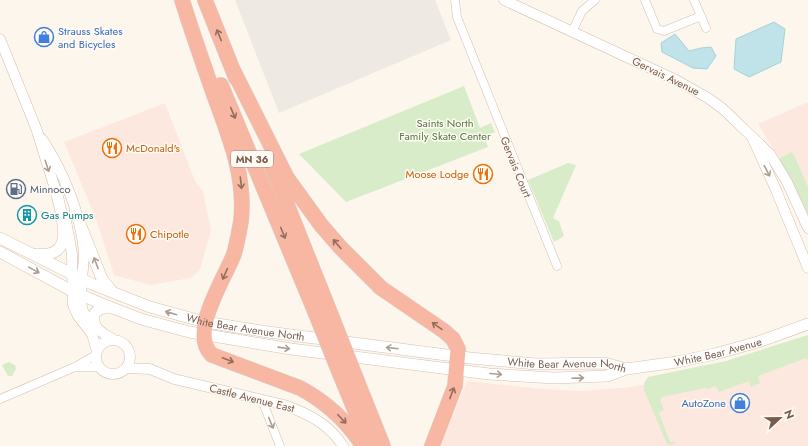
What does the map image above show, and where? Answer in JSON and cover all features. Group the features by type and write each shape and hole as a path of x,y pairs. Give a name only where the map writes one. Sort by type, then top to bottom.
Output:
{"highway":[{"name":"MN 36","path":"183,0 272,205 326,319"},
{"path":"183,0 231,141 242,190 241,221 235,248 207,313 205,329 207,351 212,355 300,388 320,400 348,426 363,446"},
{"name":"MN 36","path":"205,0 233,70 348,375 383,446"},
{"path":"233,70 287,178 321,225 360,268 381,288 440,328 453,339 458,349 455,386 432,446"},
{"name":"MN 36","path":"348,375 369,446"}],"main road":[{"path":"34,254 51,254 59,247 64,239 64,229 56,191"},
{"path":"75,211 102,279 107,287 117,294"},
{"name":"White Bear Avenue North","path":"0,238 83,279 205,329"},
{"name":"White Bear Avenue North","path":"0,252 77,293 110,307 160,324 205,329 268,332 458,363 605,363 626,369"},
{"path":"96,327 93,319 95,313 100,309 110,307"},
{"name":"White Bear Avenue","path":"626,369 677,362 715,354 758,342 808,324"}],"street":[{"name":"Gervais Court","path":"455,0 457,18 557,266"},
{"name":"Gervais Avenue","path":"504,0 693,88 723,109 770,154 793,195 808,228"},
{"path":"572,32 582,11 595,0"},
{"path":"645,0 657,29 660,31 664,31 701,16"},
{"path":"694,0 706,28"},
{"path":"0,39 36,128 56,191 69,234 73,274 83,311 96,327 127,347 130,356 127,368"},
{"path":"36,128 55,158 75,211 83,244 83,279 77,293 74,310 92,334 99,367 103,371 113,374 118,374 127,368 150,369"},
{"name":"Gervais Avenue","path":"751,135 776,190 808,268"},
{"path":"0,399 75,367 97,353 104,343 114,340"},
{"path":"130,356 150,369"},
{"path":"75,367 99,367"},
{"name":"Castle Avenue East","path":"150,369 174,379 284,405 308,414 330,429 344,446"},
{"path":"262,400 280,446"}],"shaded area":[{"path":"235,0 435,0 451,40 279,113"},
{"path":"808,102 808,217 795,184 758,124"},
{"path":"165,103 195,181 203,191 211,230 200,270 191,278 150,285 114,275 96,219 64,142"},
{"path":"808,341 808,446 440,446 467,381 542,389 580,391 623,388 672,380"}],"green space":[{"name":"Saints North Family Skate Center","path":"464,86 480,128 491,123 495,132 484,137 488,147 346,202 299,154"},
{"path":"791,152 794,155 808,187 808,214 779,159"},
{"path":"568,163 576,165 553,218 559,221 564,236 554,242 528,180"},
{"path":"808,335 808,361 806,358 758,376 760,383 751,387 749,381 719,392 716,386 708,389 705,388 662,397 660,400 664,410 659,413 670,442 677,442 671,445 667,444 644,390 644,383 648,377 726,361"},
{"path":"9,362 15,365 16,369 12,376 8,376 2,365"}],"water":[{"path":"774,22 785,29 781,62 749,77 734,69 736,39"},
{"path":"675,34 689,51 711,47 716,56 707,69 693,68 662,52 661,43"}],"place":[{"name":"Strauss Skates and Bicycles","path":"44,37"},
{"name":"McDonald's","path":"112,148"},
{"name":"Moose Lodge","path":"483,174"},
{"name":"Minnoco","path":"16,189"},
{"name":"Gas Pumps","path":"27,215"},
{"name":"Chipotle","path":"136,234"},
{"name":"AutoZone","path":"740,403"}]}
